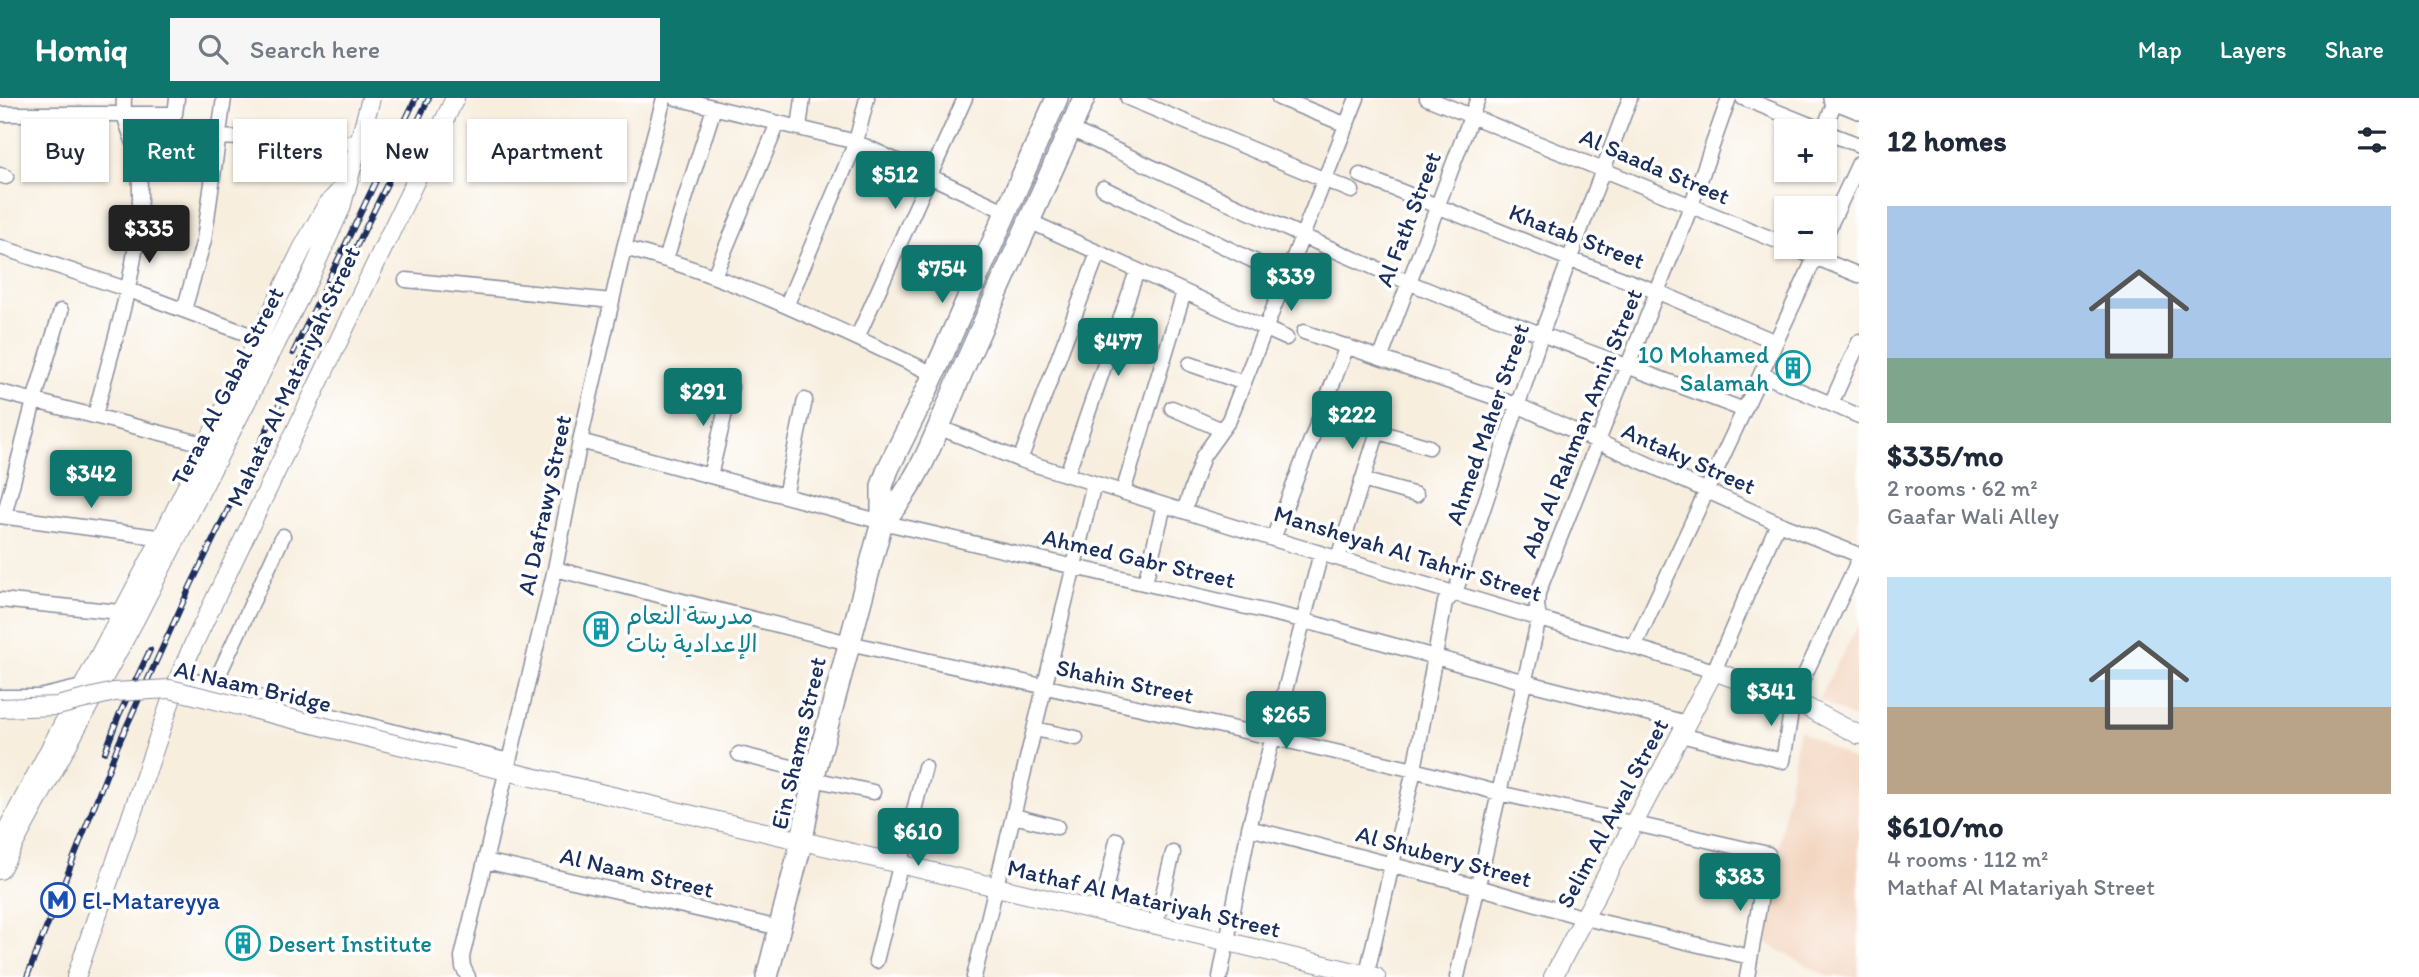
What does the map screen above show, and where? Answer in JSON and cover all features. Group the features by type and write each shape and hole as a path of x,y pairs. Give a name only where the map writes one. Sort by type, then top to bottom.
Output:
{"main road":[{"name":"Ein Shams Street","path":"767,977 802,841 814,776 882,522 882,486 1057,98"},
{"name":"Ein Shams Street","path":"882,522 898,505 907,490 938,427 1084,98"},
{"path":"1835,98 1859,108"}],"street":[{"path":"95,416 137,232 140,176 136,153 123,114 124,98"},
{"path":"0,114 175,114 177,98"},
{"path":"219,130 224,98"},
{"name":"Teraa Al Gabal Street","path":"169,538 208,446 337,218 371,98"},
{"name":"Mahata Al Matariyah Street","path":"76,977 179,677 455,98"},
{"name":"Al Dafrawy Street","path":"468,977 462,957 555,569 580,441 624,248 664,98"},
{"path":"676,98 714,107 732,105 778,123 856,142 1007,212"},
{"path":"799,128 803,98"},
{"path":"787,304 856,142 867,98"},
{"path":"857,338 965,98"},
{"path":"1128,98 1352,191"},
{"path":"1279,98 1347,125"},
{"path":"1184,511 1203,456 1228,424 1357,98"},
{"name":"Al Saada Street","path":"1427,98 1774,240"},
{"name":"Al Fath Street","path":"1381,357 1478,98"},
{"name":"Ahmed Maher Street","path":"1369,976 1414,770 1445,602 1455,593 1541,335 1630,98"},
{"name":"Abd Al Rahman Amin Street","path":"1457,977 1539,618 1538,593 1658,292 1729,98"},
{"path":"1743,98 1795,119"},
{"path":"1828,119 1835,98"},
{"path":"666,259 714,107"},
{"path":"714,276 778,123"},
{"path":"1070,129 1302,237 1409,282 1541,335 1744,410"},
{"path":"1837,136 1859,145"},
{"path":"219,137 359,143"},
{"path":"1837,210 1859,163"},
{"name":"Khatab Street","path":"1360,175 1658,292 1776,342"},
{"path":"184,310 204,240 212,182"},
{"path":"1103,188 1287,276"},
{"path":"1029,221 1286,338"},
{"path":"0,247 126,289 268,342"},
{"path":"624,248 666,259 787,304 934,374"},
{"path":"1020,460 1098,253"},
{"path":"1634,648 1815,259"},
{"name":"Al Saada Street","path":"1830,259 1859,275"},
{"path":"1067,474 1137,271"},
{"path":"406,280 612,301"},
{"path":"1123,492 1184,292"},
{"path":"61,311 2,516 169,538"},
{"name":"Antaky Street","path":"1304,332 1517,405 1859,557"},
{"name":"Teraa Al Gabal Street","path":"0,870 268,342"},
{"path":"1831,404 1859,342"},
{"path":"1273,539 1347,346"},
{"path":"1190,364 1244,383"},
{"path":"1761,374 1859,416"},
{"path":"710,476 730,387"},
{"path":"0,392 208,446"},
{"path":"785,496 805,400"},
{"path":"1172,408 1222,430"},
{"name":"Mansheyah Al Tahrir Street","path":"938,427 1020,460 1714,671 1793,700 1859,735"},
{"path":"1338,558 1375,436 1379,432 1429,447"},
{"name":"Ahmed Gabr Street","path":"580,441 882,522 1302,620 1437,655 1783,761 1793,700"},
{"path":"1362,480 1416,495"},
{"path":"974,977 1094,483"},
{"path":"1145,583 1164,505"},
{"path":"1714,671 1778,523"},
{"path":"213,687 283,536"},
{"path":"1220,977 1249,828 1321,553"},
{"path":"1793,700 1859,557"},
{"name":"Shahin Street","path":"555,569 849,643 1271,737 1499,793 1768,854 1750,957"},
{"path":"0,600 130,614"},
{"name":"Teraa Al Gabal Street","path":"0,843 82,687 130,614"},
{"name":"Selim Al Awal Street","path":"1553,977 1714,671"},
{"name":"Mathaf Al Matariyah Street","path":"179,677 508,766 802,841 1369,976"},
{"path":"0,697 39,697 82,687"},
{"name":"Al Naam Bridge","path":"0,708 57,706 114,692 170,689 452,758"},
{"path":"1035,729 1076,738"},
{"path":"739,754 873,792"},
{"name":"Mathaf Al Matariyah Street","path":"452,758 508,766"},
{"path":"876,961 925,767"},
{"path":"1014,816 1057,827"},
{"name":"Al Shubery Street","path":"1249,828 1478,887 1585,918 1750,957"},
{"path":"1101,913 1116,841"},
{"path":"1155,926 1173,853"},
{"name":"Al Naam Street","path":"485,861 780,928"},
{"path":"1747,977 1750,957"}],"shaded area":[{"path":"1859,624 1859,721 1818,699"},
{"path":"1799,730 1859,763 1859,977 1829,977 1762,941"}],"railway":[{"path":"293,353 416,98"},
{"path":"27,977 118,745 191,585 429,98"},
{"path":"105,752 119,715 150,650"}],"place":[{"name":"10 Mohamed Salamah","path":"1793,368"},
{"name":"مدرسة النعام الإعدادية بنات","path":"601,629"},
{"name":"El-Matareyya","path":"58,900"},
{"name":"Desert Institute","path":"243,943"}]}
